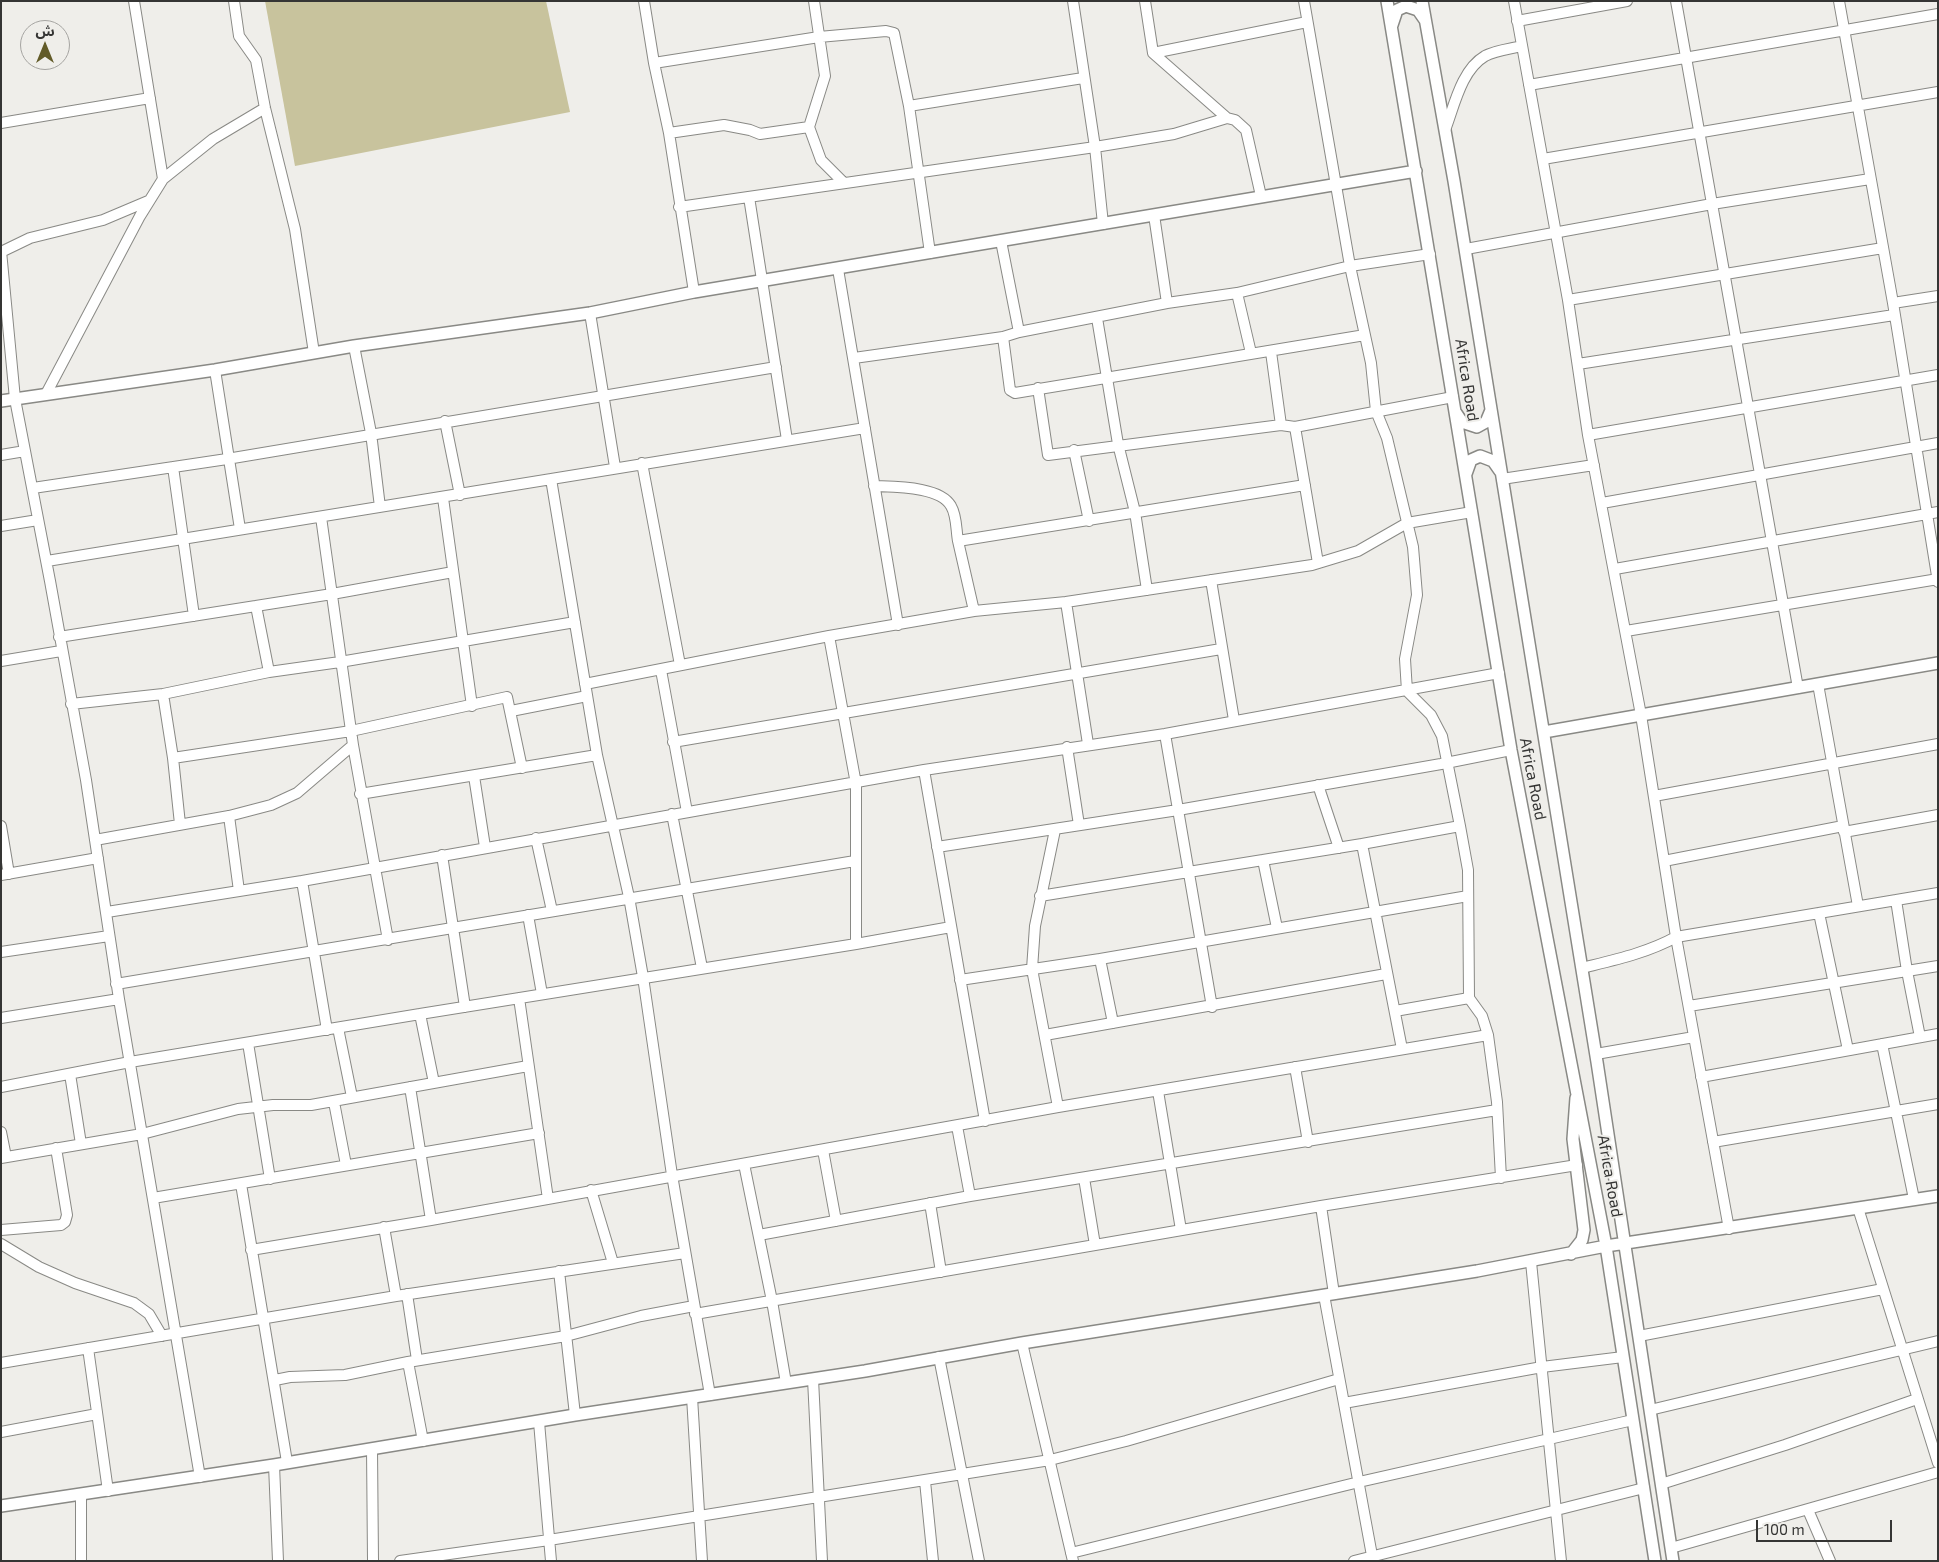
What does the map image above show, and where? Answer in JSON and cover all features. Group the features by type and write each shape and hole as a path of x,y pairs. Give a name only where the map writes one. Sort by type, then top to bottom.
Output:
{"street":[{"path":"134,1 163,179"},
{"path":"234,1 239,36 256,60 265,108 295,229 314,353"},
{"path":"644,1 654,63 669,134 679,207 694,292"},
{"path":"814,1 826,76 809,127 821,160 844,182"},
{"path":"1073,1 1083,78 1095,148 1103,224"},
{"path":"1145,1 1153,53 1227,118 1235,120 1246,130 1261,196"},
{"path":"1304,1 1350,266 1365,335 1376,411 1387,438 1408,523 1417,584 1405,659 1407,691 1431,715 1442,736 1468,870 1469,998 1482,1016 1488,1035 1497,1110 1501,1178"},
{"name":"Africa Road","path":"1387,1 1500,673 1511,750 1606,1246 1655,1561"},
{"name":"Africa Road","path":"1422,1 1466,249 1596,1054 1673,1561"},
{"path":"1514,1 1568,300 1588,436 1615,569 1641,715 1676,938 1729,1229"},
{"path":"1517,21 1627,1"},
{"path":"1676,1 1798,688"},
{"path":"1626,631 1938,580 1925,514 1893,303 1839,1"},
{"path":"1392,29 1397,10 1406,6 1418,10 1426,22"},
{"path":"1529,85 1938,14"},
{"path":"1153,53 1307,22"},
{"path":"654,63 819,37 886,31 894,33 909,106 917,173 930,252"},
{"path":"1445,130 1464,81 1476,62 1491,53 1522,46"},
{"path":"909,106 1083,78"},
{"path":"1543,158 1938,92"},
{"path":"1,123 150,98"},
{"path":"46,394 149,200 163,179 213,139 265,108"},
{"path":"679,207 844,182 1095,148 1174,134 1227,118"},
{"path":"669,134 724,125 760,134 809,127"},
{"path":"1,401 215,370 354,346 590,313 694,292 1416,170"},
{"path":"1466,249 1712,204 1870,178"},
{"path":"749,197 787,440"},
{"path":"149,200 103,220 30,238 1,252 5,334 15,399 47,561 95,840 116,984 200,1477"},
{"path":"1154,215 1168,303"},
{"path":"1001,241 1020,332"},
{"path":"1568,300 1883,248"},
{"path":"854,358 1003,337 1168,303 1237,293 1350,266 1430,254"},
{"path":"838,269 898,625"},
{"path":"1237,293 1251,353"},
{"path":"1893,303 1938,296"},
{"path":"590,313 615,467"},
{"path":"1578,364 1894,315"},
{"path":"1098,318 1118,444 1135,512 1147,590"},
{"path":"1003,337 1012,392 1108,379 1365,335"},
{"path":"354,346 371,433 380,508"},
{"path":"1270,352 1281,425"},
{"path":"33,488 227,459 371,433 776,368"},
{"path":"215,370 227,459 240,529"},
{"path":"1588,436 1938,375"},
{"path":"1038,388 1048,455 1118,444 1281,425 1295,427 1376,411 1454,403 1462,422 1477,427 1486,422 1491,407"},
{"path":"445,421 460,495"},
{"path":"1295,427 1318,563"},
{"path":"47,561 443,498 615,467 865,428"},
{"path":"1602,503 1938,443"},
{"path":"1074,450 1089,521"},
{"path":"1,455 26,451"},
{"path":"1466,479 1468,464 1480,456 1494,461 1502,477 1594,465"},
{"path":"642,463 680,665"},
{"path":"173,467 194,616"},
{"path":"551,479 596,755 629,897 643,977 672,1175 710,1395"},
{"path":"958,541 1305,485"},
{"path":"874,486 917,490 942,496 952,507 974,611"},
{"path":"443,498 472,706"},
{"path":"585,684 828,636 974,611 1066,602 1318,563 1358,551 1408,523 1472,512"},
{"path":"1615,569 1938,512"},
{"path":"322,517 340,662 360,794 388,940"},
{"path":"1,526 38,520"},
{"path":"59,637 332,594 454,572"},
{"path":"1210,580 1234,720"},
{"path":"1066,602 1088,744"},
{"path":"256,606 269,672"},
{"path":"71,704 163,694 269,672 340,662 575,622"},
{"path":"828,636 844,712 856,784 856,944"},
{"path":"673,742 1076,672 1221,649"},
{"path":"1,661 61,650"},
{"path":"1544,732 1938,663"},
{"path":"661,670 687,812"},
{"path":"106,912 302,881 613,824 856,784 924,770 1165,734 1500,673"},
{"path":"1818,684 1858,906"},
{"path":"163,694 174,758 180,824"},
{"path":"511,711 587,696"},
{"path":"174,758 351,731 472,706 498,697 507,697 522,768"},
{"path":"1165,734 1212,1006"},
{"path":"1654,796 1938,744"},
{"path":"95,840 229,816 284,800 297,792 353,745"},
{"path":"1067,748 1079,825"},
{"path":"937,848 1178,810 1511,750"},
{"path":"360,794 596,755"},
{"path":"924,770 985,1121"},
{"path":"474,776 486,847"},
{"path":"1318,785 1339,848"},
{"path":"672,814 702,968"},
{"path":"1664,861 1844,829 1938,815"},
{"path":"229,816 239,891"},
{"path":"1,826 5,875 98,858"},
{"path":"1040,896 1339,848 1460,826"},
{"path":"1055,830 1040,896 1034,934 1032,969 1058,1107"},
{"path":"536,838 552,911"},
{"path":"1362,844 1402,1049"},
{"path":"442,855 465,1006"},
{"path":"1263,860 1277,928"},
{"path":"116,984 313,953 629,897 855,861"},
{"path":"302,881 327,1030"},
{"path":"1582,968 1644,952 1676,938 1938,893"},
{"path":"960,980 1200,942 1468,896"},
{"path":"1896,900 1906,971 1920,1038"},
{"path":"1819,913 1848,1050"},
{"path":"528,915 542,994"},
{"path":"1,1087 248,1042 856,944 951,926"},
{"path":"1,952 109,936"},
{"path":"1100,958 1113,1024"},
{"path":"1689,1006 1938,966"},
{"path":"1045,1035 1386,974"},
{"path":"519,998 548,1199"},
{"path":"1395,1011 1469,998"},
{"path":"1,1018 119,999"},
{"path":"420,1014 434,1083"},
{"path":"338,1028 352,1097"},
{"path":"1701,1077 1938,1034"},
{"path":"252,1250 431,1220 672,1175 744,1164 1058,1107 1488,1035"},
{"path":"1596,1054 1694,1036"},
{"path":"248,1042 270,1178"},
{"path":"1882,1044 1914,1199"},
{"path":"1,1132 4,1158 142,1134 258,1106 311,1105 334,1102 352,1097 528,1066"},
{"path":"1295,1068 1308,1142"},
{"path":"70,1074 81,1144"},
{"path":"410,1087 431,1220"},
{"path":"1158,1091 1181,1230"},
{"path":"1571,1254 1582,1240 1584,1230 1572,1126 1577,1092"},
{"path":"334,1102 346,1165"},
{"path":"1713,1142 1938,1104"},
{"path":"759,1235 970,1196 1170,1165 1497,1110"},
{"path":"957,1126 970,1196"},
{"path":"152,1198 539,1133"},
{"path":"1,1230 61,1225 65,1222 67,1215 56,1148"},
{"path":"822,1150 836,1221"},
{"path":"744,1164 772,1302 786,1383"},
{"path":"275,1380 297,1376 345,1374 566,1336 641,1316 772,1302 1321,1206 1577,1165"},
{"path":"1084,1178 1095,1245"},
{"path":"241,1184 275,1380 287,1462"},
{"path":"592,1190 613,1264"},
{"path":"1,1506 372,1450 575,1415 812,1379 1022,1343 1531,1262 1606,1246 1729,1229 1938,1196"},
{"path":"930,1203 942,1272"},
{"path":"1321,1206 1339,1379 1373,1558"},
{"path":"1858,1208 1900,1349 1938,1463"},
{"path":"384,1227 396,1296"},
{"path":"1,1244 39,1267 75,1283 134,1303 149,1314 162,1336"},
{"path":"1,1363 407,1294 685,1252"},
{"path":"1531,1262 1560,1561"},
{"path":"559,1272 575,1415"},
{"path":"1639,1336 1883,1290"},
{"path":"407,1294 412,1361 423,1441"},
{"path":"1650,1410 1938,1341"},
{"path":"1022,1343 1072,1557 1359,1482 1633,1420"},
{"path":"88,1348 108,1491"},
{"path":"1344,1403 1542,1367 1624,1356"},
{"path":"938,1357 979,1561"},
{"path":"812,1379 822,1561"},
{"path":"400,1561 549,1540 1050,1460 1126,1441 1339,1379"},
{"path":"692,1397 702,1561"},
{"path":"1661,1484 1785,1445 1917,1399"},
{"path":"1,1432 98,1414"},
{"path":"539,1422 551,1561"},
{"path":"372,1450 373,1561"},
{"path":"274,1465 278,1561"},
{"path":"1672,1548 1938,1472"},
{"path":"925,1481 933,1561"},
{"path":"1354,1561 1373,1558 1644,1488"},
{"path":"81,1495 81,1561"},
{"path":"1808,1510 1830,1561"}],"shaded area":[{"path":"265,1 546,1 570,112 295,166"}]}
